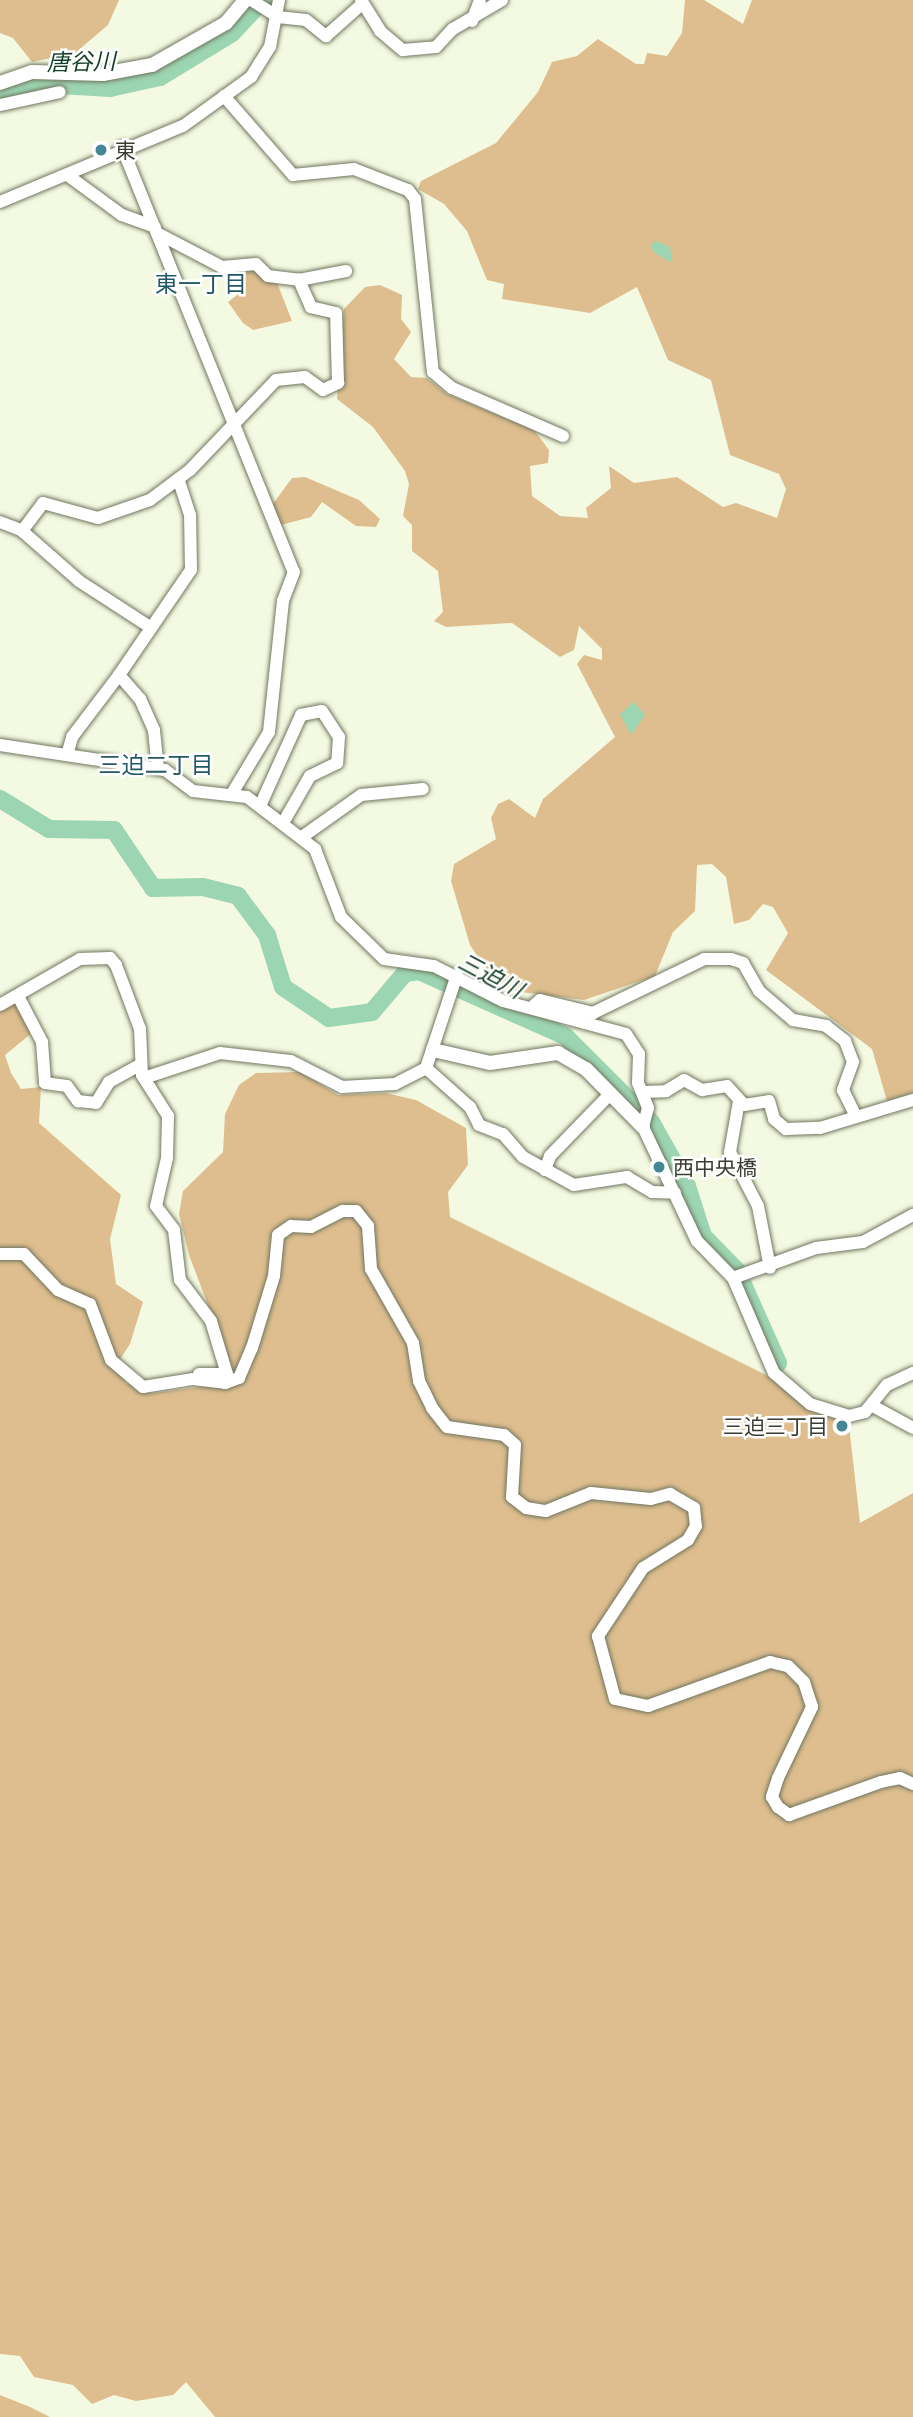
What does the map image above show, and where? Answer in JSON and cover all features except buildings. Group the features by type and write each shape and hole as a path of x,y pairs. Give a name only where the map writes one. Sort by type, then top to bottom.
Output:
{"street":[{"path":"0,202 70,177 122,147 183,126 263,64 278,17 279,0"},
{"path":"472,21 480,0"},
{"path":"0,83 32,72 103,74 152,65 226,23 250,1 278,17 306,20 326,36 362,2 403,50 436,47 502,0"},
{"path":"0,105 60,92"},
{"path":"224,96 293,176 354,169 408,190 415,199 433,372 452,388 563,436"},
{"path":"122,147 294,572 283,601 269,732 233,792"},
{"path":"70,177 122,215 156,230 217,265 256,264 268,276 299,280 346,271"},
{"path":"22,531 43,503 55,502 85,517 116,516 178,479 276,380 306,377 323,390 341,377 336,313 311,307 299,280"},
{"path":"67,755 72,737 119,675 150,627 181,593 191,570 190,515 178,479"},
{"path":"0,522 22,531 79,581 150,627"},
{"path":"119,675 140,699 154,730 158,769"},
{"path":"260,806 301,715 322,711 339,737 337,763 310,776 283,823"},
{"path":"0,745 158,769 199,793 233,792 260,806 302,836 315,849 341,917 358,939 384,959 454,980 531,1008 626,1034 639,1054 645,1118 675,1193 697,1241 737,1277 774,1373 792,1393 849,1416 871,1405 899,1376 913,1373"},
{"path":"302,836 361,795 423,789"},
{"path":"0,1005 19,998 55,969 110,958 140,1029 140,1065 144,1078 163,1104 170,1131 156,1206 174,1230 180,1280 211,1321 227,1374 160,1387 128,1378 111,1360 90,1304 58,1290 24,1254 0,1254"},
{"path":"531,1008 540,1000 593,1013 704,959 743,963 759,991 793,1020 826,1026 845,1041 853,1062 843,1090 856,1117"},
{"path":"144,1078 220,1054 291,1061 342,1087 395,1084 426,1068 454,980"},
{"path":"19,998 42,1042 46,1083 67,1086 78,1101 96,1103 109,1082 140,1065"},
{"path":"433,1050 490,1063 558,1053 645,1118"},
{"path":"426,1068 470,1107 480,1125 509,1138 545,1170 574,1185 627,1177 652,1192 675,1193"},
{"path":"643,1092 666,1091 684,1080 702,1090 727,1086 739,1101 748,1106 769,1101 774,1119 786,1129 820,1128 913,1100"},
{"path":"545,1170 550,1156 610,1094"},
{"path":"739,1101 730,1152 758,1206 770,1268"},
{"path":"193,1379 225,1383 243,1372 269,1294 275,1240 282,1231 356,1211 368,1226 371,1269 413,1343 419,1381 432,1408 447,1427 504,1434 515,1445 512,1497 526,1508 546,1511 591,1493 650,1499 670,1494 694,1508 696,1526 688,1540 643,1568 598,1636 615,1699 648,1706 770,1662 788,1666 804,1682 812,1707 778,1778 772,1797 778,1807 789,1815 900,1778 913,1784"},
{"path":"737,1277 770,1268 816,1248 863,1242 913,1214"},
{"path":"871,1405 913,1427"}],"shaded area":[{"path":"0,0 119,0 108,25 75,53 32,62 13,38 0,33"},
{"path":"685,0 704,0 743,24 752,0 913,0 913,1093 887,1101 872,1049 766,970 788,933 773,907 763,904 749,920 734,924 726,877 712,864 697,865 695,911 673,932 655,976 584,1000 513,991 491,977 470,945 451,881 454,864 496,839 491,818 498,804 509,799 535,818 543,799 615,737 577,664 584,655 602,660 602,649 579,626 574,650 560,657 512,623 446,627 434,621 443,612 438,571 412,551 412,525 403,516 409,484 405,471 373,427 337,399 344,309 365,287 380,285 402,295 401,319 411,332 394,359 411,377 427,378 447,394 534,430 549,450 548,463 530,466 532,496 560,516 588,518 586,508 611,488 609,466 634,483 677,477 723,507 736,503 777,518 786,489 779,474 730,455 711,380 668,360 637,287 590,313 502,299 504,284 487,280 467,231 444,204 418,189 421,181 496,143 538,92 552,62 577,56 598,39 636,64 644,64 647,53 667,56 682,33"},
{"path":"656,241 670,247 672,263 655,253 650,246"},
{"path":"249,265 276,280 292,321 253,330 243,323 228,302 245,289 236,267"},
{"path":"305,477 359,500 380,519 376,527 356,526 322,502 311,517 281,525 270,508 292,478"},
{"path":"634,702 645,715 631,735 620,714"},
{"path":"20,1003 33,1032 5,1055 11,1073 21,1089 41,1087 39,1123 121,1195 110,1239 116,1284 143,1302 130,1344 115,1367 126,1383 153,1393 237,1382 189,1255 179,1214 183,1191 223,1152 225,1114 239,1085 256,1073 300,1072 338,1095 386,1093 416,1100 466,1128 468,1165 448,1192 450,1217 848,1416 860,1523 913,1493 913,2417 215,2417 186,2382 173,2395 136,2401 114,2395 92,2404 73,2385 34,2377 20,2356 0,2354 0,1009"},
{"path":"0,2395 30,2407 50,2417 0,2417"}],"waterway":[{"name":"唐谷川","path":"0,95 44,84 110,88 160,77 232,33 263,0"},
{"name":"三迫川","path":"0,799 49,829 114,830 153,888 203,887 238,896 267,935 283,987 329,1018 372,1012 405,973 419,971 565,1036 651,1122 687,1186 703,1236 737,1271 778,1363"}],"place":[{"name":"東","path":"101,150"},
{"name":"西中央橋","path":"659,1167"},
{"name":"三迫三丁目","path":"842,1426"}],"district":[{"name":"東一丁目","path":"201,283"},
{"name":"三迫二丁目","path":"156,764"}]}
